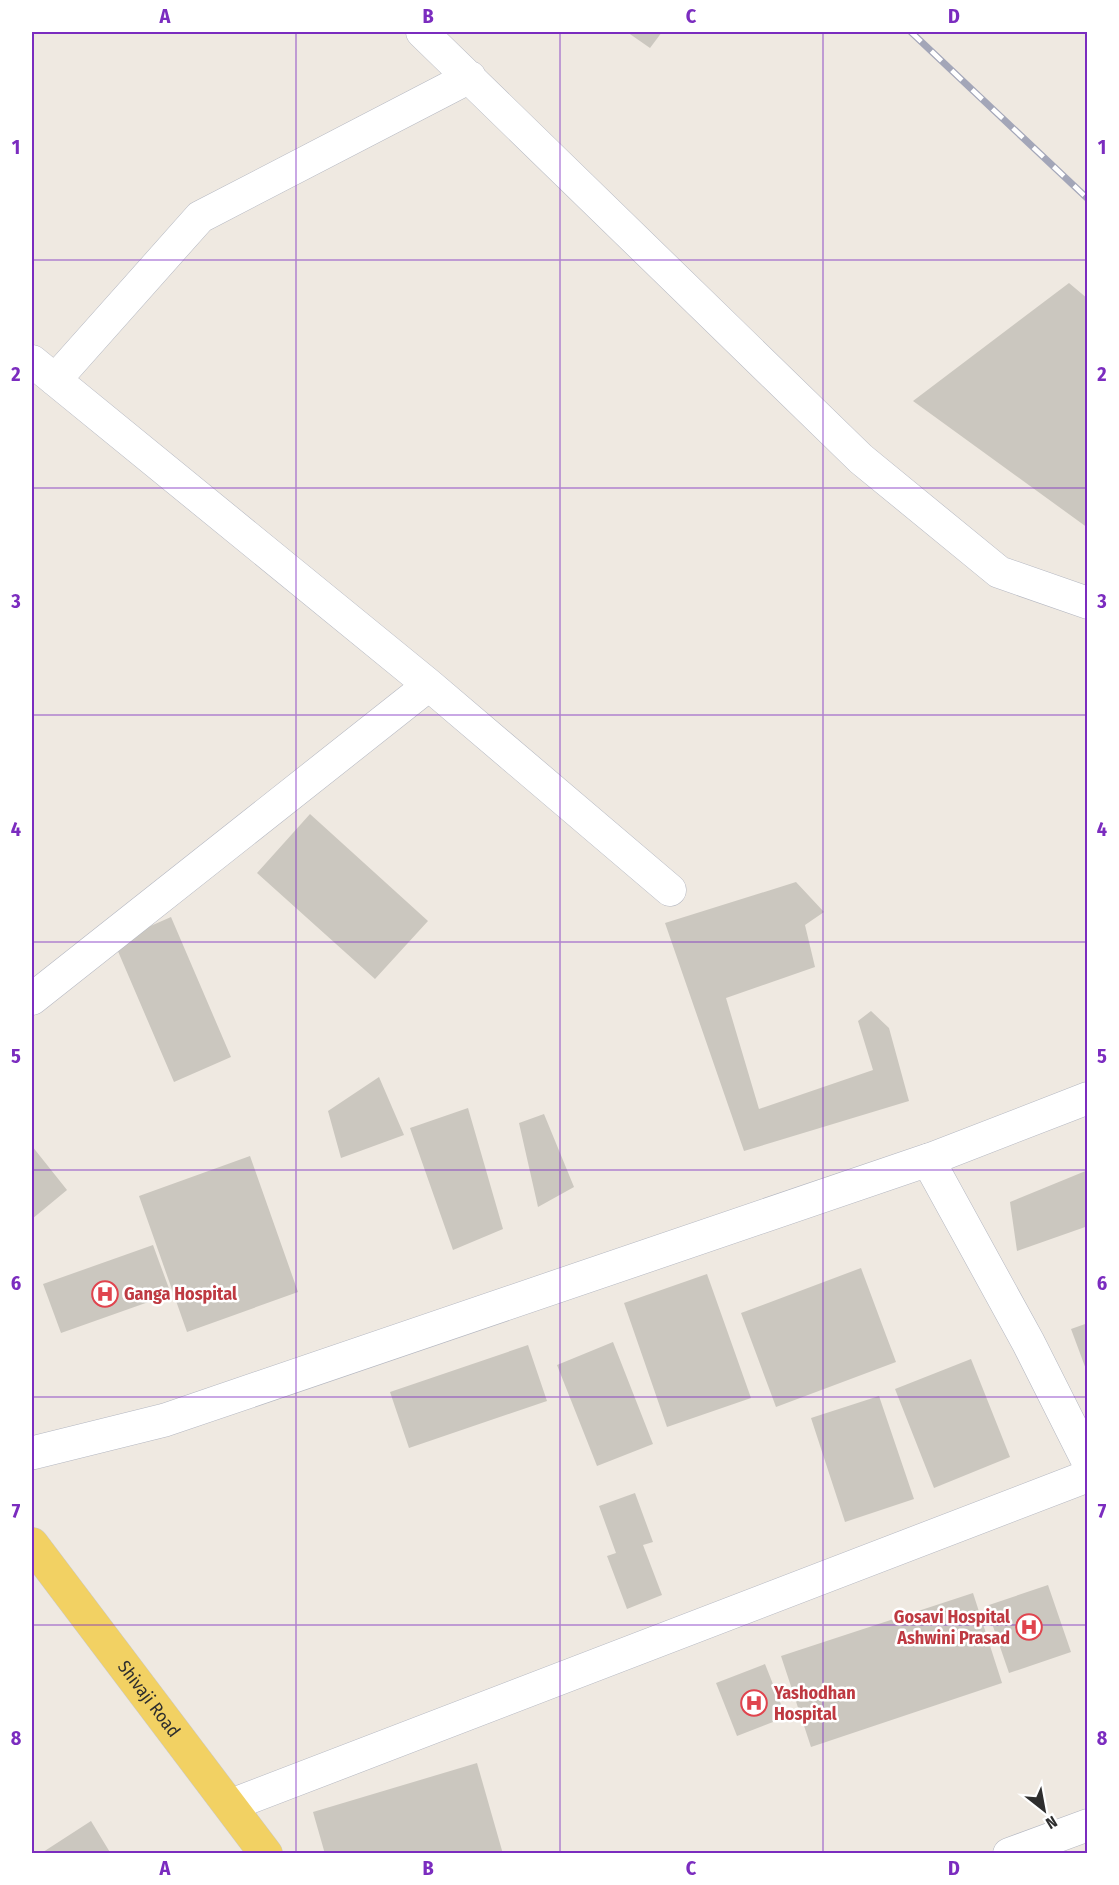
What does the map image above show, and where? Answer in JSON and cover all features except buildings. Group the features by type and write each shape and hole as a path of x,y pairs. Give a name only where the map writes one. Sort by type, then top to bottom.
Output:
{"main road":[{"path":"32,1453 165,1420 927,1160 1028,1342 1088,1461"},
{"name":"Shivaji Road","path":"32,1544 266,1854"}],"street":[{"path":"422,32 861,459 999,572 1088,603"},
{"path":"470,77 200,217 43,370 429,686 670,890"},
{"path":"32,999 429,686"},
{"path":"927,1160 1088,1098"},
{"path":"231,1805 1088,1476"},
{"path":"1009,1854 1088,1826"}],"railway":[{"path":"911,32 1088,199"}],"place":[{"name":"Ganga Hospital","path":"105,1294"},
{"name":"Gosavi Hospital Ashwini Prasad","path":"1029,1627"},
{"name":"Yashodhan Hospital","path":"754,1703"}]}
